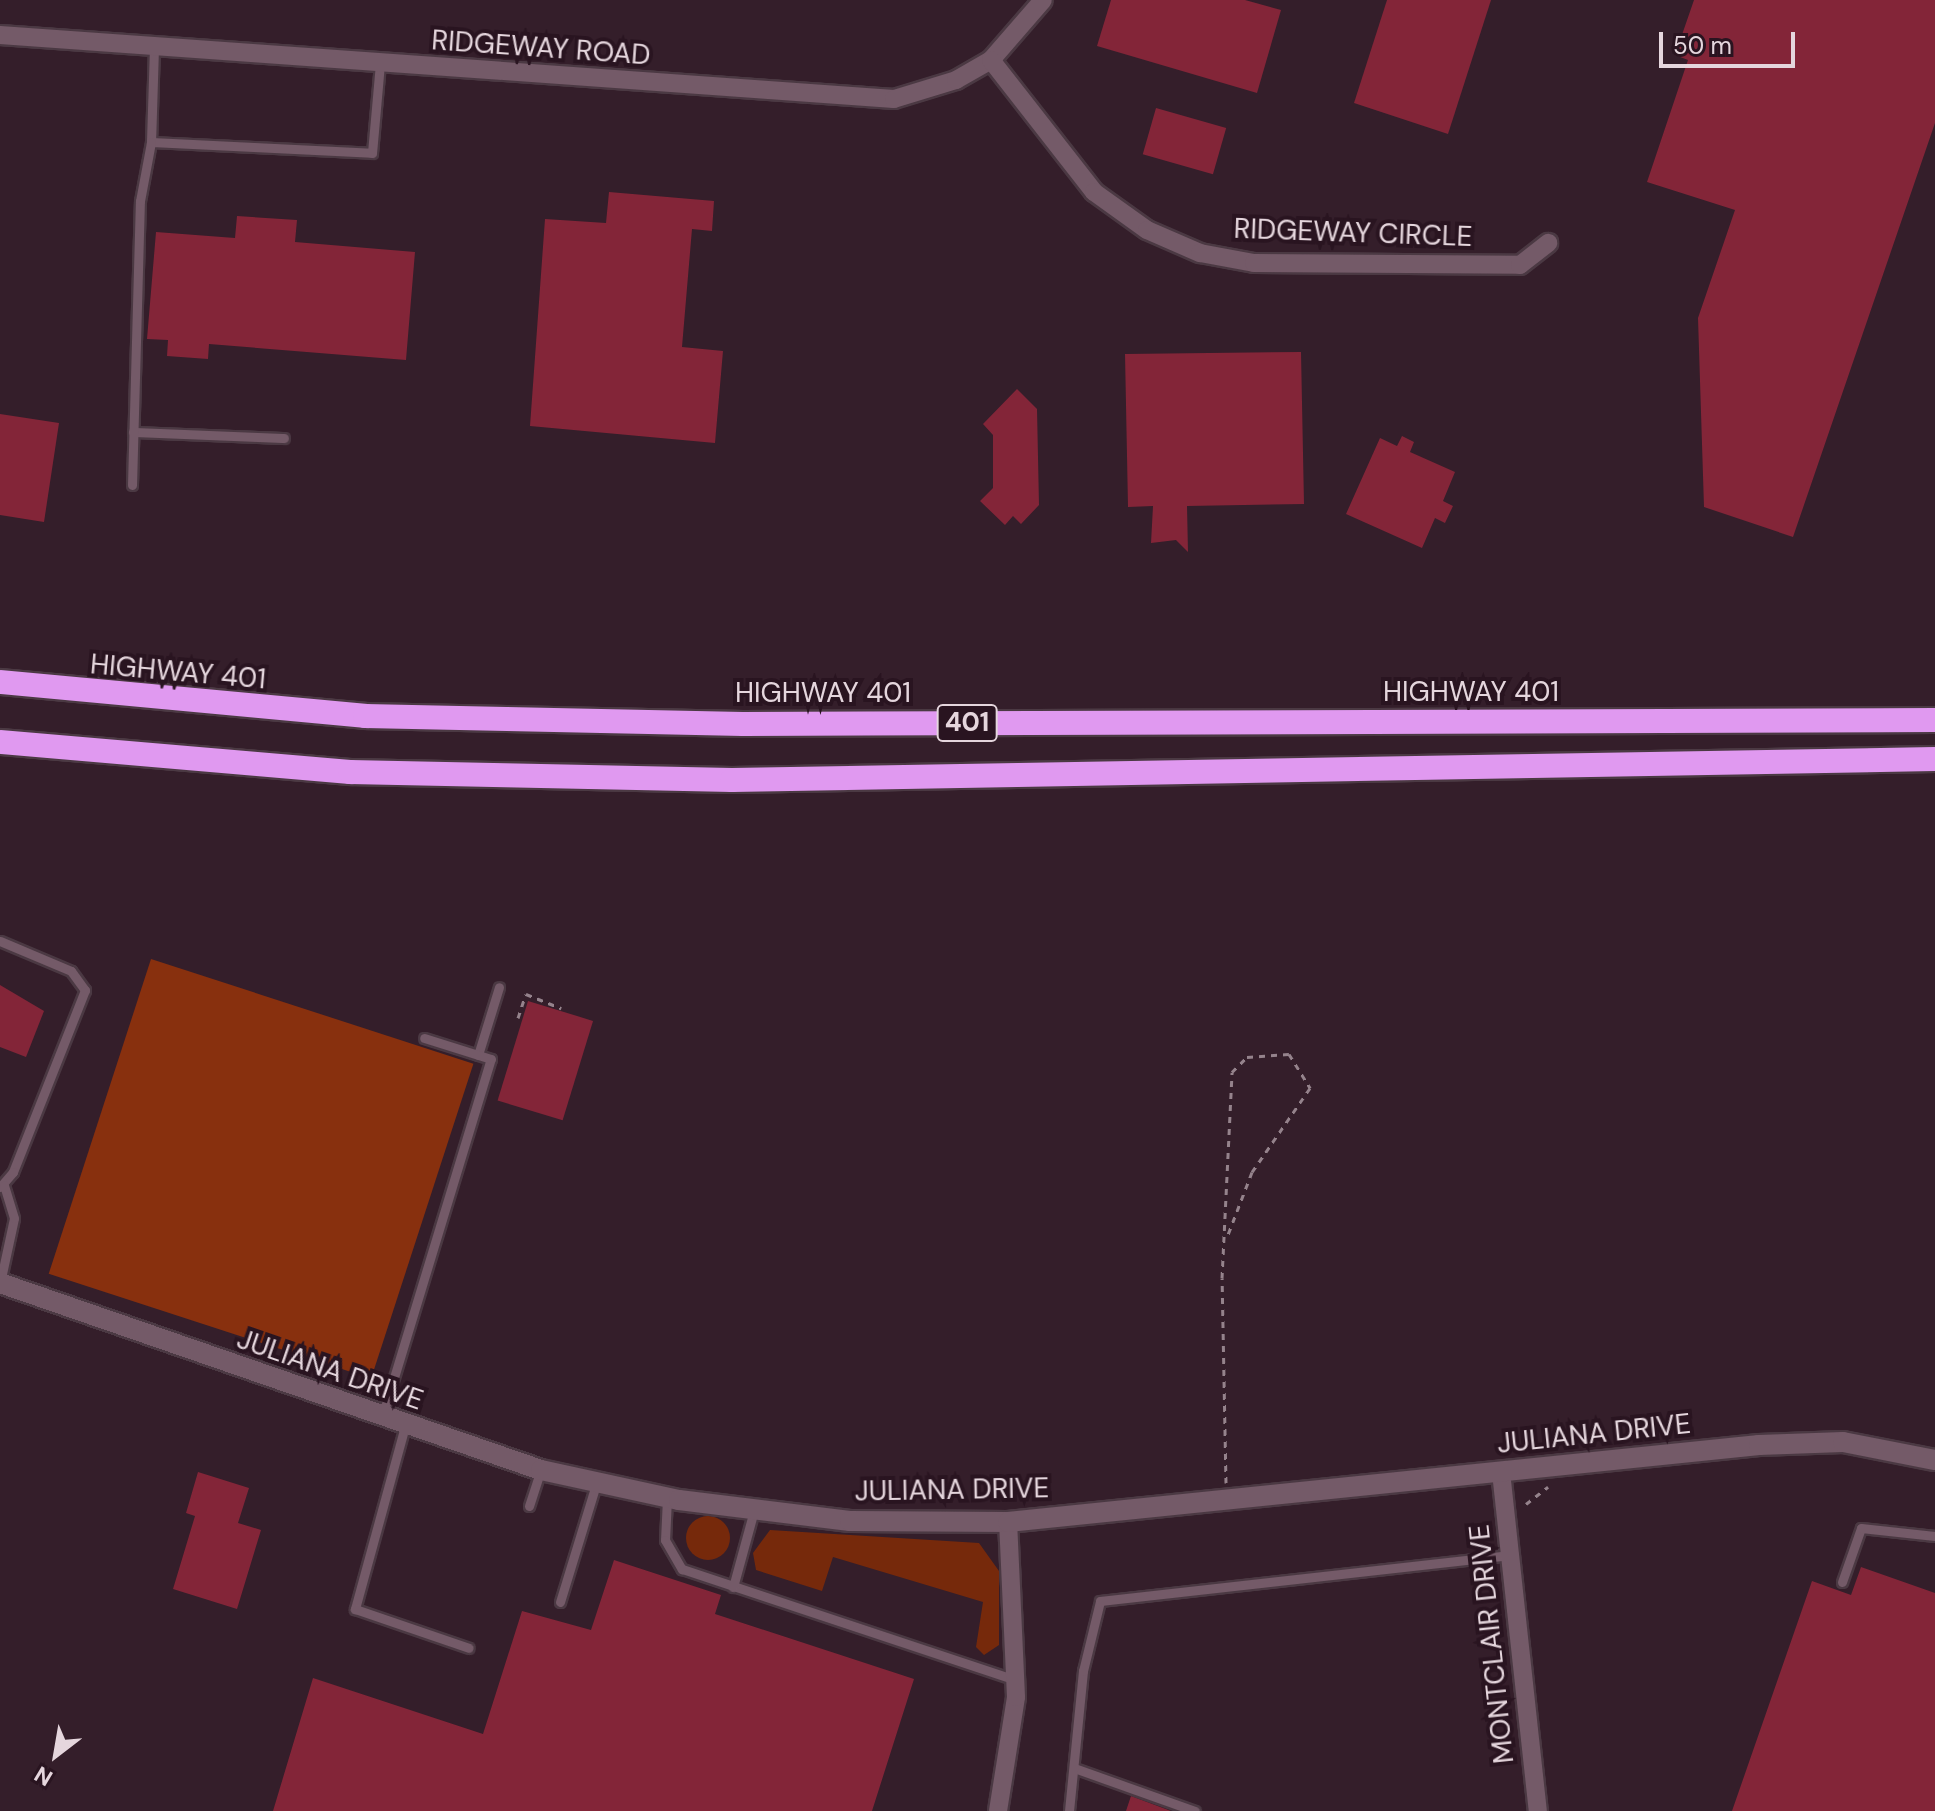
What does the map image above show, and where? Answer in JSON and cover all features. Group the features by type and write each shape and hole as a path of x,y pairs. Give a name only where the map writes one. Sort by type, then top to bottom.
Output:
{"highway":[{"name":"HIGHWAY 401","path":"0,682 381,717 743,724 1863,721 1935,717"},
{"name":"401","path":"0,742 350,772 732,780 1935,759"},
{"path":"1832,760 1935,769"}],"street":[{"name":"RIDGEWAY ROAD","path":"0,35 894,99 956,80 991,60 1043,0"},
{"name":"RIDGEWAY CIRCLE","path":"991,60 1094,192 1147,230 1200,253 1254,263 1520,265 1548,243"},
{"name":"JULIANA DRIVE","path":"0,1283 405,1426 541,1470 667,1498 871,1523 1008,1522 1226,1498 1843,1442 1935,1460"},
{"name":"MONTCLAIR DRIVE","path":"1501,1472 1538,1811"},
{"path":"998,1811 1016,1680 1008,1522"}],"lane":[{"path":"132,485 140,201 151,142 154,47"},
{"path":"151,142 372,153 380,64"},
{"path":"133,432 284,438"},
{"path":"0,941 71,971 85,990 2,1186 14,1218 0,1283"},
{"path":"478,1055 499,987"},
{"path":"382,1418 472,1133 491,1059 424,1038"},
{"path":"405,1426 355,1609 469,1648"},
{"path":"529,1506 541,1470"},
{"path":"560,1602 596,1484"},
{"path":"667,1498 671,1558 733,1587 1016,1680"},
{"path":"733,1587 754,1510"},
{"path":"1842,1582 1861,1528 1935,1536"},
{"path":"1069,1811 1077,1769 1083,1671 1100,1601 1510,1555"},
{"path":"1077,1769 1195,1811"}],"path":[{"path":"518,1018 526,994 561,1008"},
{"path":"1226,1498 1227,1237 1232,1072 1247,1057 1270,1049 1289,1054 1310,1088 1252,1172 1227,1237"}],"shaded area":[{"path":"151,959 473,1064 371,1379 49,1274"},
{"path":"708,1516 724,1522 730,1538 724,1554 708,1560 692,1554 686,1538 692,1522"},
{"path":"770,1530 979,1543 999,1571 999,1645 984,1655 976,1647 983,1602 833,1557 822,1591 756,1570 753,1553"}],"building":[{"path":"1111,0 1245,0 1281,10 1257,93 1097,46"},
{"path":"1387,0 1491,0 1448,134 1354,103"},
{"path":"1694,0 1935,0 1935,123 1793,537 1704,507 1698,318 1735,210 1647,182 1688,60 1675,55"},
{"path":"1156,108 1226,128 1213,174 1143,154"},
{"path":"609,192 714,201 712,231 692,229 682,347 723,351 715,443 530,426 545,219 606,223"},
{"path":"237,216 297,220 295,242 415,252 406,360 209,344 208,359 167,356 168,340 147,339 156,232 235,238"},
{"path":"1301,352 1304,504 1187,506 1188,552 1176,540 1151,543 1153,506 1128,507 1125,354"},
{"path":"1017,389 1037,409 1039,505 1021,524 1013,516 1005,525 980,501 993,488 993,435 983,424"},
{"path":"0,414 59,423 44,522 0,515"},
{"path":"1402,436 1414,442 1410,452 1455,472 1443,501 1453,506 1445,523 1435,518 1422,548 1346,514 1380,438 1397,446"},
{"path":"0,985 44,1011 26,1057 0,1047"},
{"path":"528,1001 593,1021 563,1120 498,1100"},
{"path":"198,1472 249,1488 238,1523 261,1530 237,1609 173,1589 195,1516 186,1513"},
{"path":"614,1560 721,1595 715,1614 914,1679 872,1811 273,1811 313,1678 483,1734 522,1611 591,1630"},
{"path":"1861,1567 1935,1593 1935,1811 1732,1811 1812,1581 1851,1595"},
{"path":"1131,1796 1171,1811 1126,1811"}]}
